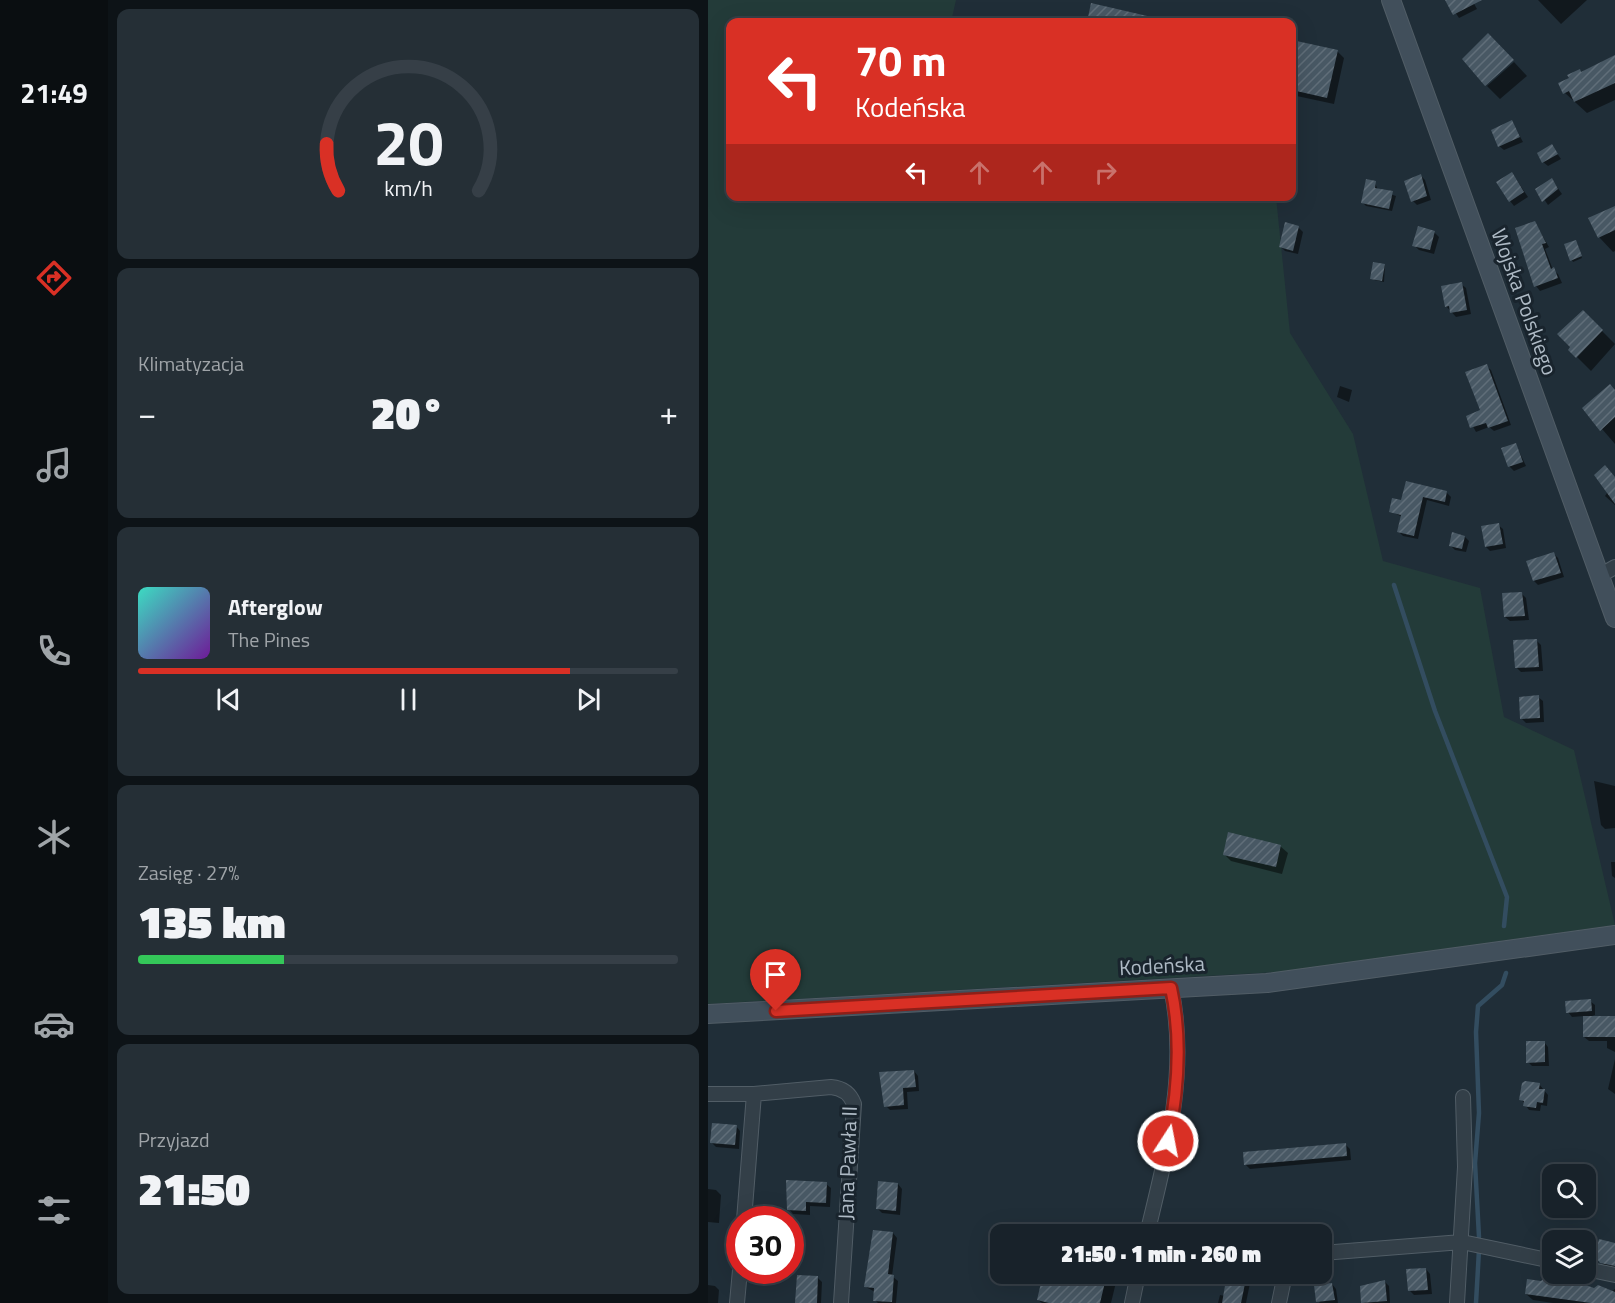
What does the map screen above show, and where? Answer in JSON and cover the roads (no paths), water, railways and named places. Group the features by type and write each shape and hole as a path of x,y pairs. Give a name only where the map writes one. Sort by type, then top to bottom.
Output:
{"main road":[{"name":"Wojska Polskiego","path":"1390,0 1607,571 1615,618"},
{"name":"Kodeńska","path":"708,1014 1298,980 1615,936"}],"street":[{"path":"1149,1224 1176,1101 1175,1006 1171,988"},
{"name":"Jana Pawła II","path":"708,1094 754,1094 837,1087 851,1096 854,1104 841,1303"},
{"path":"745,1206 754,1094"},
{"path":"1457,1303 1466,1167 1463,1097"},
{"path":"1332,1252 1462,1242 1542,1260"},
{"path":"1596,1271 1615,1275"},
{"path":"737,1303 739,1284"},
{"path":"1132,1303 1136,1284"},
{"path":"1279,1303 1283,1284"}],"waterway":[{"path":"1394,585 1435,711 1507,897 1504,926"},
{"path":"1479,1237 1475,1163 1479,1113 1476,1032 1478,1006 1502,985 1506,973"},
{"path":"1476,1303 1479,1250"}]}
